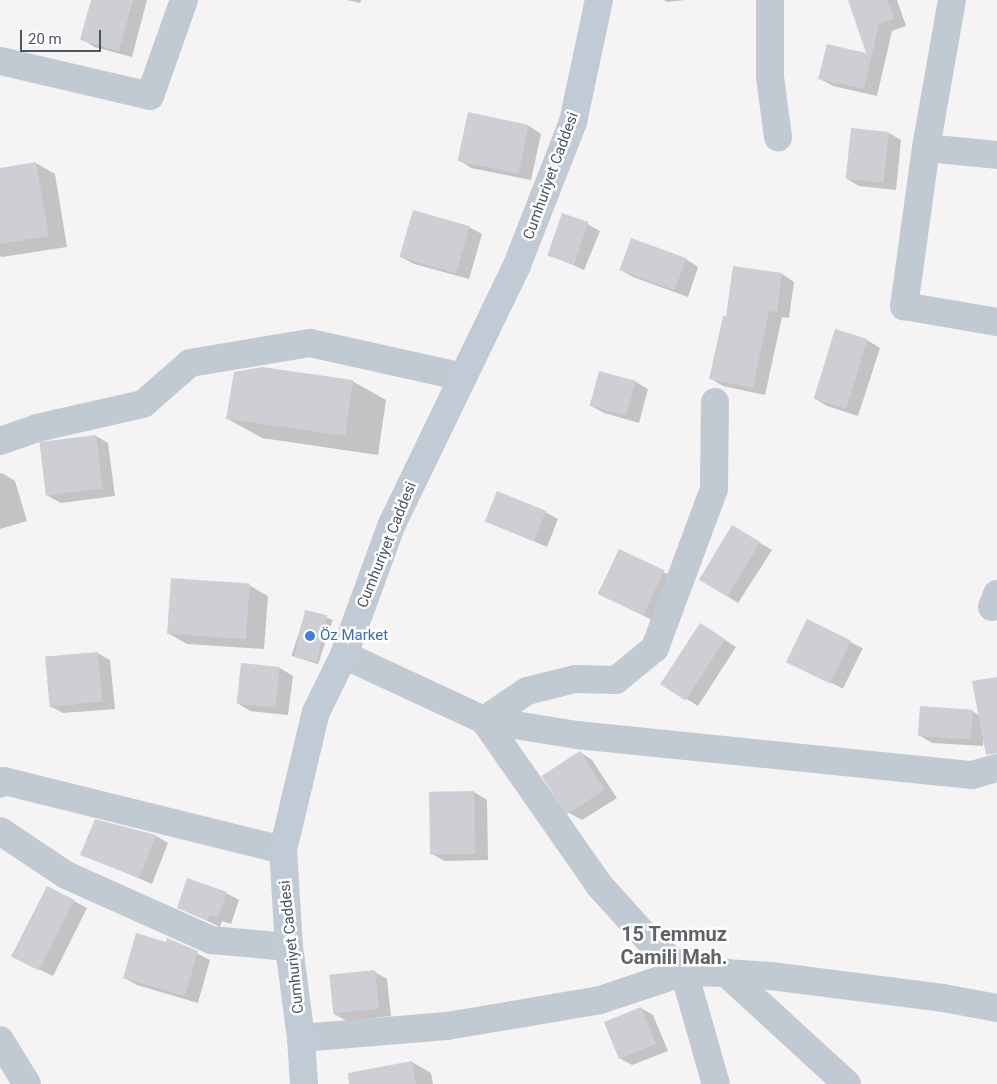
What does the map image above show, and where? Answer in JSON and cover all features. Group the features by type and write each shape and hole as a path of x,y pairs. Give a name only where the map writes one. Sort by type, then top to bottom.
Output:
{"street":[{"path":"0,61 150,96 184,0"},
{"name":"Cumhuriyet Caddesi","path":"304,1084 301,1038 289,947 283,850 316,712 344,655 392,524 517,265 573,122 599,0"},
{"path":"770,0 770,77 778,137"},
{"path":"952,0 926,148 904,306 997,322"},
{"path":"926,148 997,155"},
{"path":"0,441 37,428 143,404 190,363 310,343 463,377"},
{"path":"484,720 527,691 575,680 616,680 655,648 714,489 715,402"},
{"path":"344,655 484,720 577,735 972,775 997,768"},
{"path":"484,720 599,885 648,939 684,972 716,1084"},
{"path":"0,784 4,781 283,850"},
{"path":"0,831 66,875 211,940 289,947"},
{"path":"301,1038 447,1026 600,1000 684,972 726,973 818,982 997,1008"},
{"path":"726,973 847,1084"},
{"path":"0,1040 27,1084"}],"building":[{"path":"91,0 133,0 119,51 80,40"},
{"path":"848,0 888,0 894,19 879,24 864,89 818,79 827,44 866,53"},
{"path":"468,112 529,125 518,174 458,161"},
{"path":"851,128 889,132 883,183 846,179"},
{"path":"36,162 49,236 0,244 0,168"},
{"path":"413,210 470,226 456,273 399,257"},
{"path":"562,213 588,222 574,265 547,256"},
{"path":"631,238 686,258 675,290 619,270"},
{"path":"733,266 782,273 777,312 769,311 753,388 709,379 723,316 726,316"},
{"path":"835,329 868,339 846,409 814,399"},
{"path":"262,367 353,380 345,436 226,419 234,372"},
{"path":"599,371 636,381 626,416 590,406"},
{"path":"96,435 103,489 46,496 39,442"},
{"path":"497,491 546,511 534,541 485,522"},
{"path":"732,525 760,542 727,597 699,580"},
{"path":"619,549 664,570 643,615 598,594"},
{"path":"171,578 250,584 246,639 167,634"},
{"name":"Öz Market","path":"305,610 327,615 317,662 294,657"},
{"path":"807,619 851,640 830,684 786,662"},
{"path":"700,623 725,639 685,701 660,684"},
{"path":"98,652 102,702 50,706 45,657"},
{"path":"241,663 280,667 276,708 237,704"},
{"path":"997,677 997,753 986,755 972,681"},
{"path":"920,706 973,710 971,740 918,736"},
{"path":"580,751 605,790 566,815 541,776"},
{"path":"474,791 475,854 430,855 429,792"},
{"path":"95,819 156,835 139,878 80,855"},
{"path":"187,878 227,892 218,917 210,915 208,921 177,908"},
{"path":"47,886 75,900 39,970 11,956"},
{"path":"136,933 166,942 167,938 198,951 185,996 123,978"},
{"path":"375,970 379,1009 333,1014 329,975"},
{"path":"641,1007 656,1044 619,1059 604,1022"},
{"path":"412,1061 416,1084 349,1084 348,1073"}],"place":[{"name":"Öz Market","path":"310,636"}],"district":[{"name":"15 Temmuz Camili Mah.","path":"674,946"}]}
